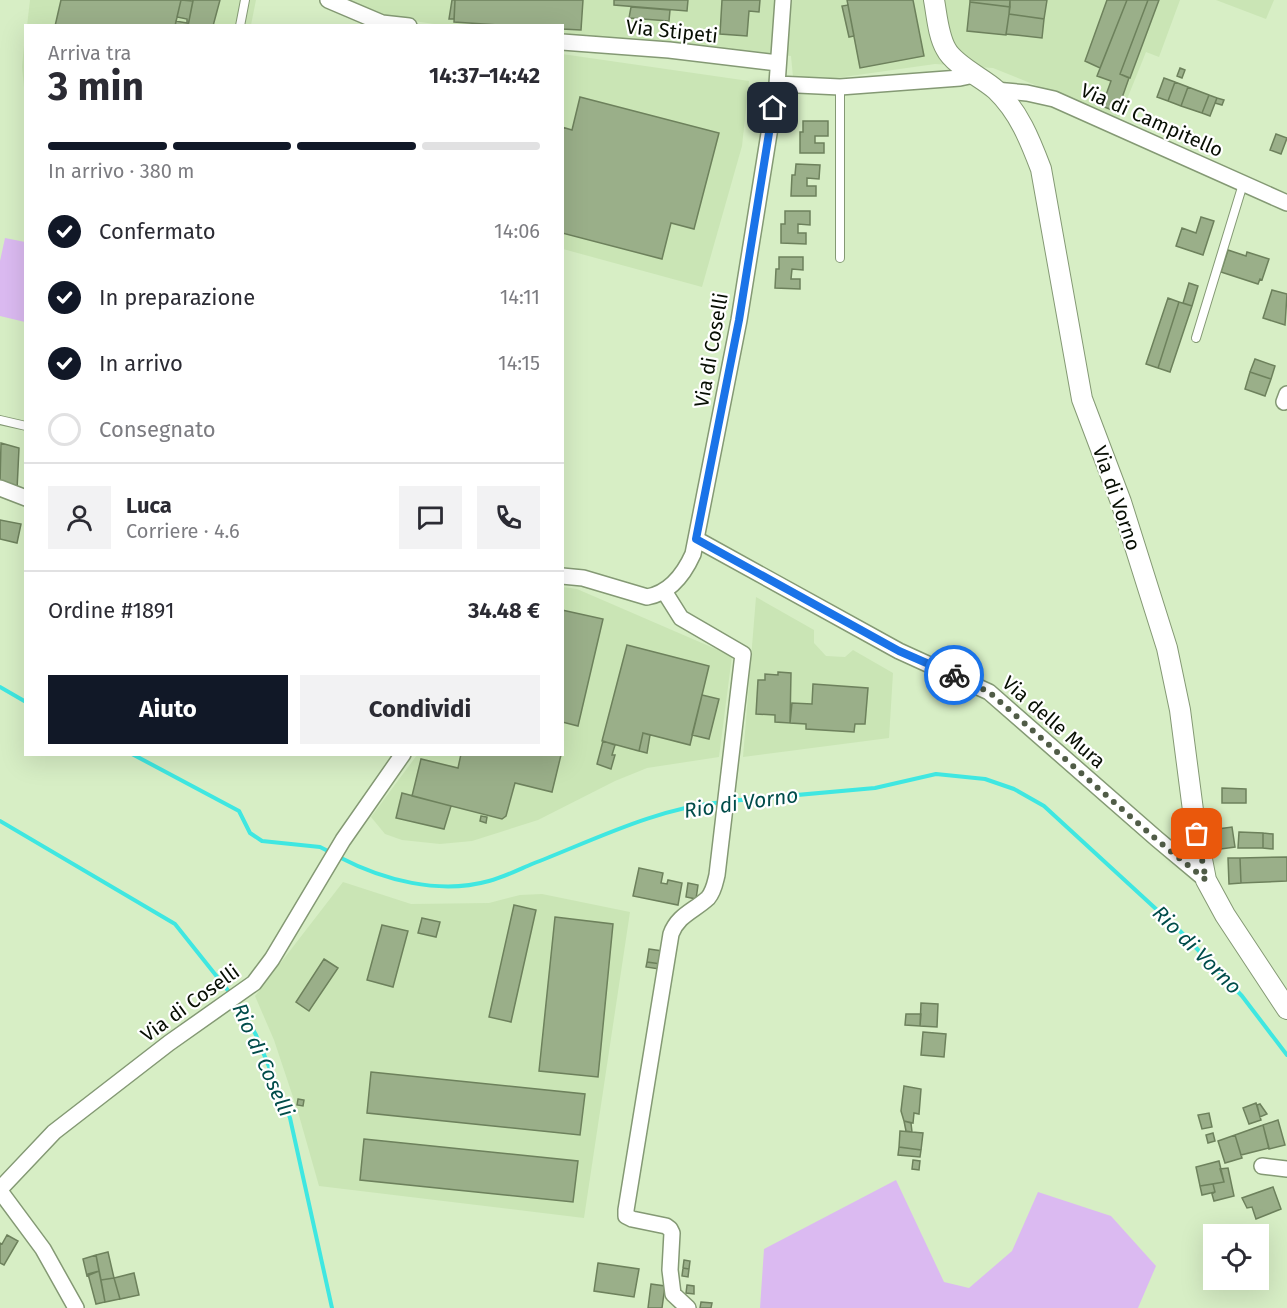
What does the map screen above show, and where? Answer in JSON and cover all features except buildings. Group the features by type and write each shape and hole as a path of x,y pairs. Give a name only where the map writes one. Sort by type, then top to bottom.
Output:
{"street":[{"path":"328,0 382,22 396,24"},
{"name":"Via di Coselli","path":"664,591 686,570 693,554 739,320 777,84 783,0"},
{"name":"Via di Vorno","path":"934,0 947,51 995,90 1017,116 1030,139 1041,169 1082,399 1121,502 1167,648 1180,710 1194,818 1206,880 1224,915 1287,1009"},
{"name":"Via Stipeti","path":"564,42 669,50 778,63"},
{"path":"777,84 840,87 974,75"},
{"name":"Via di Campitello","path":"995,90 1027,93 1054,99 1287,203"},
{"path":"0,488 24,497"},
{"name":"Via delle Mura","path":"696,539 899,651 989,692 1157,840 1206,880"},
{"path":"564,576 583,578 647,597 657,596 664,591 681,618 743,654 714,889 708,897 674,924 670,934 626,1210 626,1216 632,1219 666,1226 670,1229 672,1233 670,1270 673,1294 688,1308"},
{"name":"Via di Coselli","path":"76,1308 43,1249 0,1190 54,1132 169,1043 242,994 254,983 272,959 343,840 402,756"},
{"path":"1262,1166 1287,1169"}],"lane":[{"path":"240,24 245,0"},
{"path":"840,87 840,258"},
{"path":"1196,338 1243,184"},
{"path":"0,420 24,426"}],"shaded area":[{"path":"30,0 256,0 251,24 27,24"},
{"path":"346,0 1180,0 1159,57 1146,52 1119,119 993,68 935,64 822,80 793,77 791,56 564,36 564,24 434,24 380,16"},
{"path":"1216,0 1274,0 1266,19"},
{"path":"24,46 24,87 22,67"},
{"path":"564,54 749,81 742,146 702,287 564,249"},
{"path":"5,238 24,242 24,322 0,316 0,261"},
{"path":"564,587 577,589 732,656 719,757 647,768 615,781 538,820 472,841 440,844 402,840 385,834 371,817 416,756 564,756"},
{"path":"756,597 814,630 814,643 826,656 845,657 853,650 893,673 889,738 743,757"},
{"path":"343,882 411,904 489,903 520,895 542,894 630,912 584,1218 319,1186 274,1040 255,996"},
{"path":"896,1180 944,1282 969,1288 1012,1251 1038,1192 1111,1216 1156,1266 1138,1308 760,1308 764,1249"}],"waterway":[{"name":"Rio di Vorno","path":"0,687 24,701"},
{"name":"Rio di Vorno","path":"136,756 239,811 250,833 262,841 320,847 332,853"},
{"name":"Rio di Vorno","path":"730,801 875,788 936,774 985,779 1014,789 1044,806 1180,931 1242,996 1287,1055"},
{"name":"Rio di Vorno","path":"339,857 374,872 412,883 431,886 470,885 500,878 649,818 698,805 723,802"},
{"name":"Rio di Coselli","path":"0,821 175,924 230,993"},
{"name":"Rio di Coselli","path":"237,1001 256,1035 290,1118 332,1308"}],"way so far":[{"path":"954,675 989,692 1157,840 1206,880 1197,834"}],"route":[{"path":"773,108 739,320 696,539 899,651 954,675"}]}
